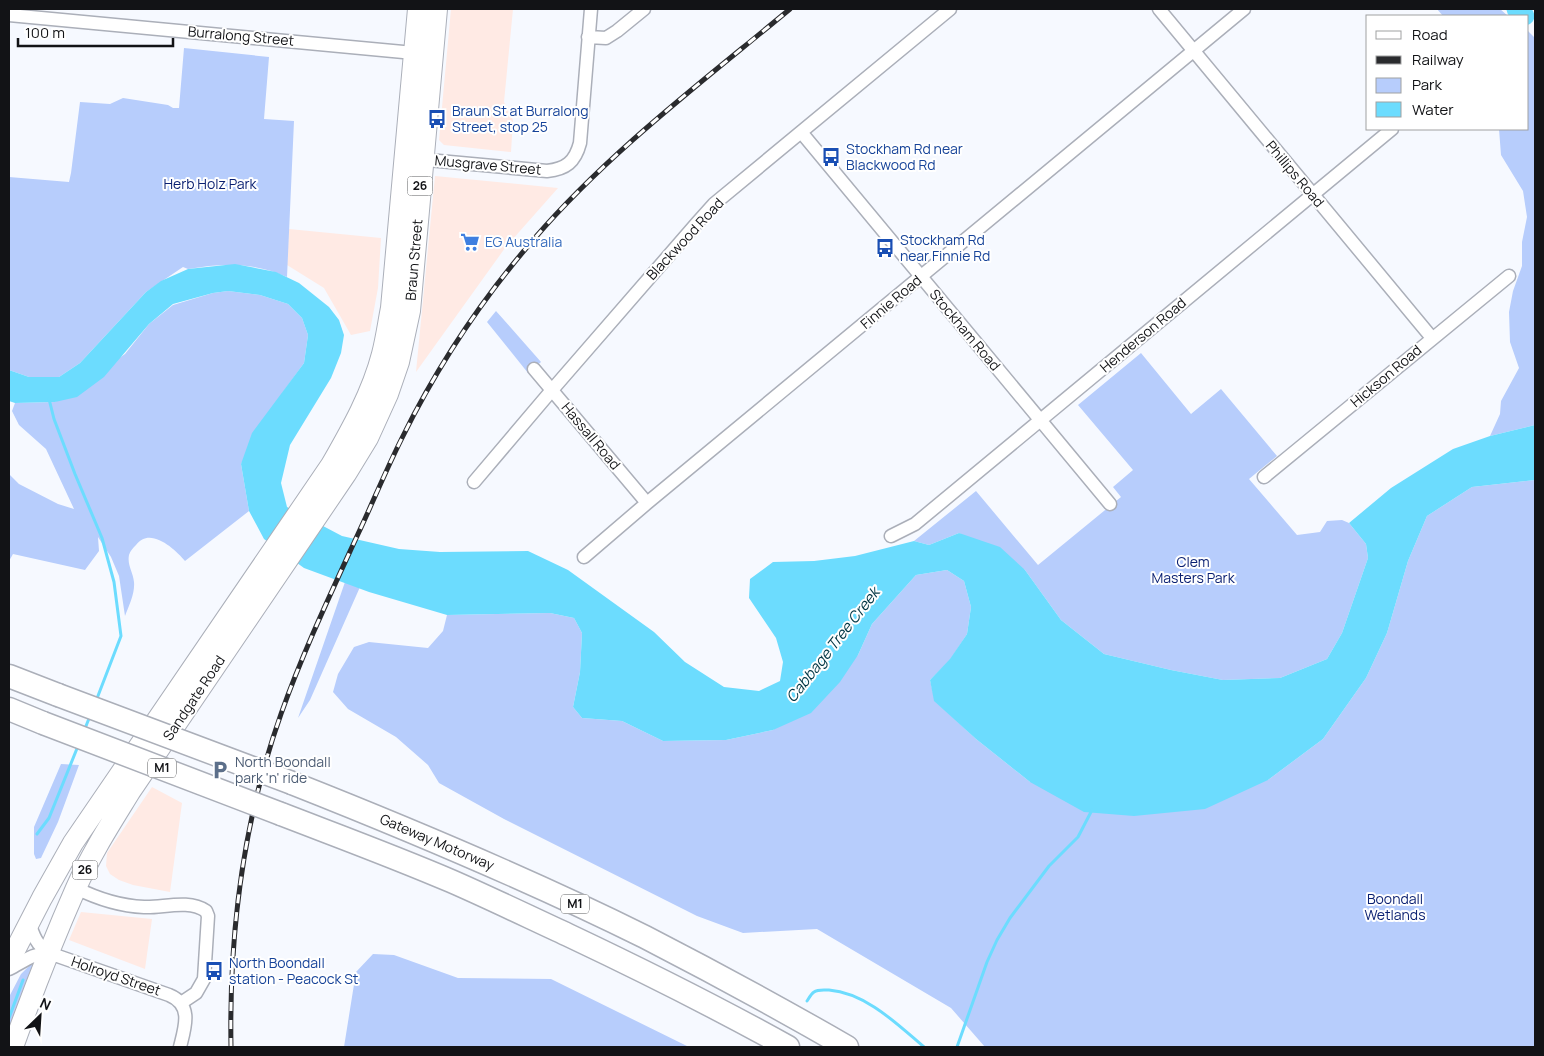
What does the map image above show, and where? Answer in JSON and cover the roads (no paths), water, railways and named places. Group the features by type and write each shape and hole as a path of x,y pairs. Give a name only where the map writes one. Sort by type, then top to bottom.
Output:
{"highway":[{"name":"Braun Street","path":"414,159 414,53 418,9"},
{"name":"Braun Street","path":"390,358 392,308 437,9"},
{"name":"Sandgate Road","path":"9,962 73,843 91,815 271,568 310,511 346,474 368,438 388,394 390,358"},
{"name":"Sandgate Road","path":"12,1047 76,888 92,856 130,792 271,568"},
{"name":"Gateway Motorway","path":"9,676 364,811 491,865 594,913 761,998 847,1047"},
{"name":"M1","path":"9,709 398,859 501,904 634,967 788,1047"}],"street":[{"path":"591,9 588,38 606,38 644,9"},
{"name":"Blackwood Road","path":"474,482 708,211 950,9"},
{"name":"Phillips Road","path":"1159,9 1432,338"},
{"name":"Finnie Road","path":"584,557 1244,9"},
{"name":"Burralong Street","path":"9,14 414,53"},
{"name":"Musgrave Street","path":"414,159 547,171 565,167 578,151 580,143 588,38"},
{"name":"Henderson Road","path":"891,536 915,524 1391,130"},
{"name":"Stockham Road","path":"801,132 1110,504"},
{"name":"Hickson Road","path":"1264,477 1509,276"},
{"name":"Hassall Road","path":"534,369 647,503"},
{"path":"76,888 113,903 147,907 178,904 198,907 206,911 208,916 204,979 196,993 181,1003 185,1009 186,1019 180,1047"},
{"path":"29,922 38,944 49,953"},
{"path":"9,969 32,956 49,953"},
{"name":"Holroyd Street","path":"49,953 169,995 181,1003"}],"water":[{"name":"Cabbage Tree Creek","path":"235,264 276,272 299,283 329,307 339,320 344,335 341,353 331,378 290,445 281,483 287,507 342,536 399,549 440,552 528,551 568,570 654,632 685,662 724,687 759,691 780,681 783,662 776,638 749,598 750,579 773,562 814,561 855,556 914,541 929,545 959,533 1000,547 1025,570 1061,620 1104,654 1223,680 1280,678 1327,659 1342,633 1368,558 1366,544 1349,523 1391,488 1453,449 1490,436 1535,425 1535,480 1472,487 1427,516 1408,561 1387,633 1366,678 1323,739 1268,780 1205,809 1134,816 1084,812 1030,782 976,739 934,701 930,680 950,659 967,634 971,607 964,581 947,570 916,575 872,624 858,655 840,682 811,713 773,730 726,740 663,741 622,721 582,718 573,707 580,672 582,633 574,618 550,613 447,615 369,592 304,568 264,539 249,511 241,464 252,433 304,363 308,335 302,318 288,304 260,295 228,291 213,293 173,304 149,324 104,377 77,397 55,402 15,403 9,401 9,370 29,377 59,377 80,363 146,292 161,281 188,269"}],"waterway":[{"path":"1516,9 1524,15"},
{"path":"49,399 54,419 102,538 114,582 121,636 96,701"},
{"path":"84,731 90,716"},
{"path":"37,834 49,818 78,746"},
{"path":"957,1047 987,962 997,940 1010,918 1049,866 1078,837 1092,810"},
{"path":"9,1018 23,980"},
{"path":"807,1001 817,990 843,992 856,997 880,1011 924,1047"}],"railway":[{"path":"231,1047 233,962 241,878 257,795 268,754 281,714 308,645 390,462 430,385 496,285 563,207 657,119 790,9"}],"place":[{"name":"Braun St at Burralong Street, stop 25","path":"437,119"},
{"name":"Stockham Rd near Blackwood Rd","path":"831,157"},
{"name":"EG Australia","path":"470,242"},
{"name":"Stockham Rd near Finnie Rd","path":"885,248"},
{"name":"North Boondall park 'n' ride","path":"220,770"},
{"name":"North Boondall station - Peacock St","path":"214,971"}],"park label":[{"name":"Herb Holz Park","path":"210,184"},
{"name":"Clem Masters Park","path":"1193,570"},
{"name":"Boondall Wetlands","path":"1395,908"}]}
